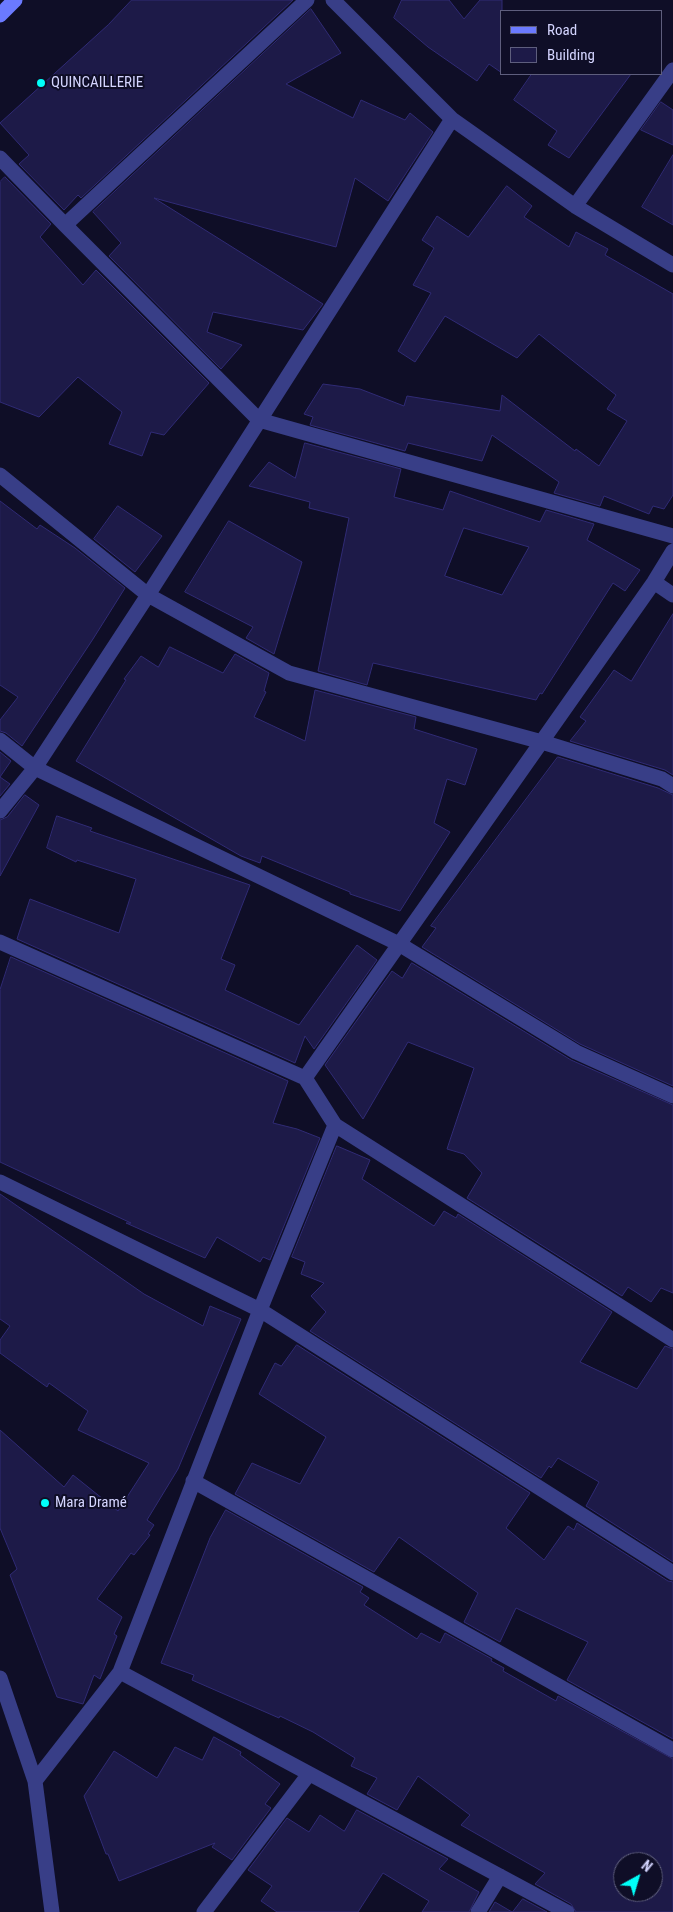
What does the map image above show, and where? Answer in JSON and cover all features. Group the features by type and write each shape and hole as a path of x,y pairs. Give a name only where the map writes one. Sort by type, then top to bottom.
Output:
{"main road":[{"path":"0,15 16,0"}],"street":[{"path":"64,225 307,0"},
{"path":"333,0 452,119 575,206 673,265"},
{"path":"575,206 673,70"},
{"path":"0,811 35,768 148,595 452,119"},
{"path":"0,158 64,225 259,420 673,536"},
{"path":"0,475 148,595 289,673 542,742 662,780 673,786"},
{"path":"305,1078 654,582 673,551"},
{"path":"654,582 673,595"},
{"path":"0,740 35,768 399,944 576,1052 673,1096"},
{"path":"0,942 305,1078 334,1125 673,1340"},
{"path":"35,1781 120,1672 193,1481 334,1125"},
{"path":"0,1182 260,1310 673,1573"},
{"path":"193,1481 673,1750"},
{"path":"120,1672 567,1912"},
{"path":"0,1678 35,1781 52,1912"},
{"path":"204,1912 309,1774"},
{"path":"478,1912 500,1876"}],"building":[{"path":"132,0 293,0 81,198 78,195 64,210 19,164 29,155 0,123 108,25"},
{"path":"402,0 449,0 464,19 480,0 502,0 502,10 500,10 500,72 489,64 477,81 428,47 394,18"},
{"path":"311,9 341,53 286,84 353,118 361,100 405,120 410,113 433,132 388,201 355,178 336,247 154,198 323,304 303,330 213,312 207,332 242,345 221,369 109,256 121,243 93,212"},
{"path":"531,75 630,75 569,158 548,145 557,131 514,100"},
{"path":"661,102 673,110 673,145 641,130"},
{"path":"673,155 673,225 642,207"},
{"path":"5,177 51,224 40,237 83,285 96,270 209,383 164,435 151,432 142,456 109,444 122,412 78,377 39,417 0,402 0,182"},
{"path":"507,186 532,206 524,217 569,247 576,232 608,249 605,255 673,294 673,495 664,509 653,506 649,514 604,496 600,506 554,493 559,482 492,435 482,461 408,443 405,451 310,425 313,417 304,414 323,384 360,389 404,406 407,396 500,411 502,395 575,451 576,449 599,466 627,421 607,409 616,395 539,334 517,358 445,316 415,362 398,351 431,293 413,285 434,248 422,240 437,216 468,237"},
{"path":"305,443 401,469 394,497 443,510 450,491 540,522 546,510 594,524 587,540 640,570 625,591 613,583 542,694 540,693 536,700 373,663 367,685 318,671 349,518 309,508 310,502 249,486 269,462 295,478","holes":["464,528 529,547 502,595 445,576"]},
{"path":"0,501 37,529 40,525 75,548 125,588 22,746 6,733 0,731 0,720 18,697 0,685"},
{"path":"118,506 162,536 135,572 94,539"},
{"path":"229,521 302,562 274,654 246,638 253,627 185,592"},
{"path":"673,614 673,775 665,770 570,741 586,721 580,717 614,670 631,681"},
{"path":"170,647 223,673 235,654 269,673 264,691 266,692 254,717 305,741 315,690 416,717 414,729 477,749 465,785 447,779 434,823 450,832 400,911 350,894 350,892 262,856 260,863 241,856 76,761 126,680 124,679 141,656 158,667"},
{"path":"0,752 11,761 0,777"},
{"path":"558,757 658,788 673,795 673,1086 580,1044 422,947 436,928 431,926"},
{"path":"0,777 10,784 0,796"},
{"path":"25,795 39,805 0,876 0,820 7,817"},
{"path":"57,816 92,828 90,831 250,885 221,959 235,965 225,990 299,1025 357,945 377,960 314,1049 305,1036 295,1063 17,939 30,899 119,933 136,879 77,860 76,862 47,848"},
{"path":"11,957 288,1081 273,1123 297,1129 320,1138 270,1260 263,1257 260,1262 217,1237 205,1258 126,1223 131,1223 0,1162 0,990"},
{"path":"412,963 571,1060 673,1105 673,1293 661,1288 651,1302 628,1287 622,1296 467,1198 482,1173 464,1154 447,1149 474,1068 408,1042 363,1119 325,1065 392,971 402,978"},
{"path":"337,1146 370,1160 362,1179 434,1226 444,1211 456,1218 458,1214 612,1312 580,1362 637,1389 665,1346 673,1349 673,1562 586,1506 599,1482 558,1458 551,1468 549,1466 541,1478 310,1331 326,1312 311,1296 324,1283 301,1274 305,1262 292,1257"},
{"path":"0,1194 144,1294 203,1326 210,1306 241,1319 178,1469 147,1520 154,1525 148,1534 150,1535 134,1555 131,1553 97,1599 122,1617 114,1634 117,1636 100,1679 94,1675 83,1704 57,1697 10,1575 17,1569 0,1528 0,1430 64,1487 73,1475 118,1511 149,1463 78,1430 88,1411 49,1383 47,1387 0,1353 0,1340 10,1326 0,1319"},
{"path":"297,1345 530,1493 506,1528 544,1560 568,1526 574,1530 577,1523 668,1581 673,1582 673,1739 567,1680 588,1642 516,1608 500,1642 464,1622 478,1593 399,1537 374,1572 235,1494 252,1463 300,1484 326,1437 259,1394 275,1363 281,1366"},
{"path":"226,1510 363,1587 360,1592 369,1598 364,1605 417,1639 421,1633 440,1643 445,1633 492,1659 491,1661 504,1668 503,1671 556,1701 558,1696 673,1759 673,1912 576,1912 571,1904 535,1884 545,1873 461,1825 470,1815 418,1776 397,1810 367,1794 377,1778 351,1766 355,1758 313,1732 280,1716 279,1718 192,1680 194,1675 161,1663 210,1538"},
{"path":"214,1737 241,1752 240,1755 280,1784 265,1804 271,1808 232,1860 212,1847 215,1843 119,1881 108,1854 106,1854 84,1796 114,1751 157,1778 175,1747 202,1760"},
{"path":"357,1810 448,1859 439,1869 479,1892 469,1912 422,1912 429,1901 383,1873 358,1912 277,1912 261,1901 272,1886 248,1870 287,1818 309,1832 320,1815 344,1831"},
{"path":"523,1899 547,1912 512,1912"},
{"path":"495,1902 512,1912 489,1912"}],"place":[{"name":"QUINCAILLERIE","path":"41,83"},
{"name":"Mara Dramé","path":"45,1503"}]}
